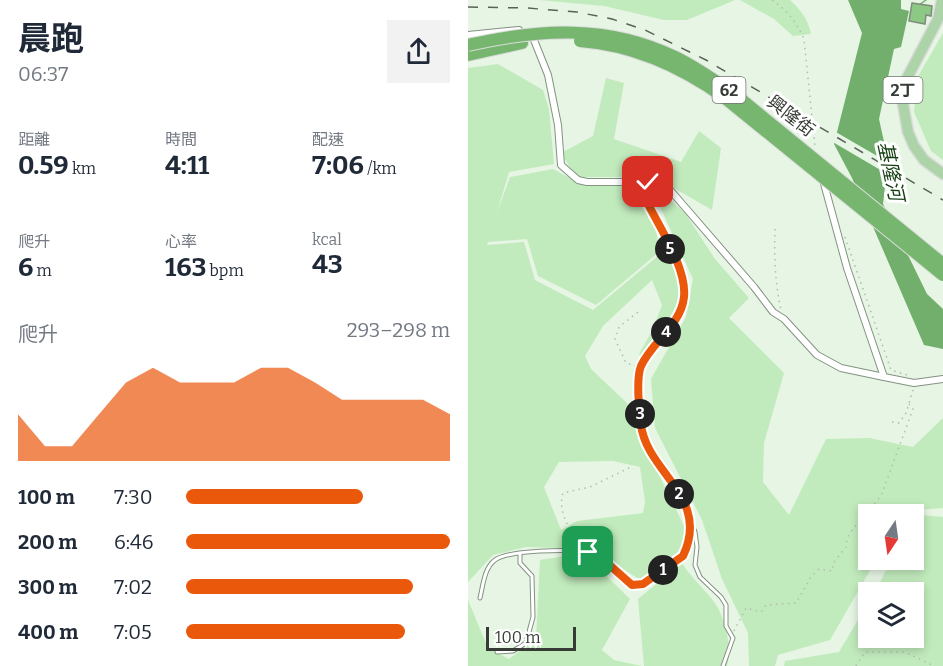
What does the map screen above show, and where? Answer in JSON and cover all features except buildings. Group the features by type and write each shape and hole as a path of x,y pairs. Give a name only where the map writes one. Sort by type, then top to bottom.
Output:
{"highway":[{"name":"62","path":"468,45 525,33 566,32 612,37 642,44 674,56 704,72 737,96 943,264"},
{"name":"62","path":"468,55 522,42 562,39 615,47 664,62 699,79 725,98 943,274"}],"main road":[{"name":"2丁","path":"942,0 938,19 904,82 903,104 908,132 914,146 924,160 943,174"},
{"name":"2丁","path":"943,22 909,83 907,103 910,123 916,140 926,154 943,168"}],"street":[{"name":"興隆街","path":"468,35 530,29 625,45 671,62 736,93 802,142 816,157 847,268 884,377"},
{"path":"530,29 548,75 558,125 561,165 578,180 587,182 644,181 667,188 676,195 773,312 784,319 817,355 841,368 884,377 914,380 943,379"}],"lane":[{"path":"654,183 647,196 648,204 677,262 684,296 672,324 640,367 641,427 646,442 678,490 692,523 698,547 694,565 700,576 721,597 726,606 726,626 733,638 723,666"},
{"path":"480,598 485,573 495,560 520,553 541,551 588,552 605,561 632,585 643,584 683,556 692,523"},
{"path":"497,652 513,651 526,644 533,617 532,576 520,562 520,553"}],"path":[{"path":"772,0 788,13 804,39 816,157"},
{"path":"775,229 775,271 784,319"},
{"path":"844,233 891,370 914,380 903,419 899,423 892,422"},
{"path":"638,312 619,327 615,339 626,363 640,367"},
{"path":"731,634 736,630 746,608 760,612 766,605 796,603 811,577 819,569 832,571 834,562 846,547 847,538 881,496 911,417 913,409 909,404"},
{"path":"580,552 573,533 565,522 561,504 563,493 590,487 629,468 634,469"},
{"path":"856,666 865,652 905,651 934,666"}],"shaded area":[{"path":"539,0 735,0 687,20 664,20 604,6"},
{"path":"740,0 790,0 804,15 811,34 793,36 774,19"},
{"path":"848,0 901,0 901,9 909,11 901,47 894,49 879,119 888,160 883,204 927,294 943,309 943,349 924,345 852,178 834,144 862,33"},
{"path":"943,33 943,160 931,151 914,112 917,78"},
{"path":"498,64 543,90 549,109 554,164 509,172 497,213 510,177 553,169 583,185 645,184 641,206 656,228 659,252 596,305 538,276 527,239 488,242 487,245 524,242 535,280 593,310 664,251 677,276 680,296 677,309 642,357 639,354 652,331 662,305 652,280 603,326 585,356 591,369 627,403 636,428 688,534 672,562 639,579 591,549 526,547 493,555 468,582 468,68","holes":["613,461 640,467 645,502 643,513 577,521 561,530 544,487 559,462"]},
{"path":"606,78 624,83 614,139 681,162 699,131 721,148 712,210 655,177 576,177 561,153 593,136"},
{"path":"665,195 685,213 715,259 749,298 729,318 784,373 764,443 763,482 789,515 826,439 869,438 913,447 943,418 943,508 924,509 924,504 858,504 858,570 870,570 863,582 858,582 858,591 830,640 778,655 775,666 749,666 748,633 722,579 702,520 655,428 651,379 686,317 693,279 656,198"},
{"path":"924,515 943,517 943,666 784,666 785,661 839,652 858,620 858,648 924,648 924,582 880,582 886,570 924,570"},
{"path":"583,553 630,599 602,650 614,660 642,666 468,666 468,600 488,648 509,659 536,639 540,560"},
{"path":"682,563 715,603 722,617 729,651 727,666 644,666 638,599"}],"pier":[{"path":"834,131 891,164 889,175 831,141"}],"waterway":[{"path":"919,5 926,0"}],"railway":[{"path":"468,7 577,12 612,19 645,30 706,60 943,200"}],"route":[{"path":"588,552 605,561 632,585 643,584 683,556 692,523 678,490 646,442 641,427 640,367 672,324 684,296 677,262 648,204 647,196 654,183 648,182"}],"water label":[{"name":"基隆河","path":"891,171"}]}
